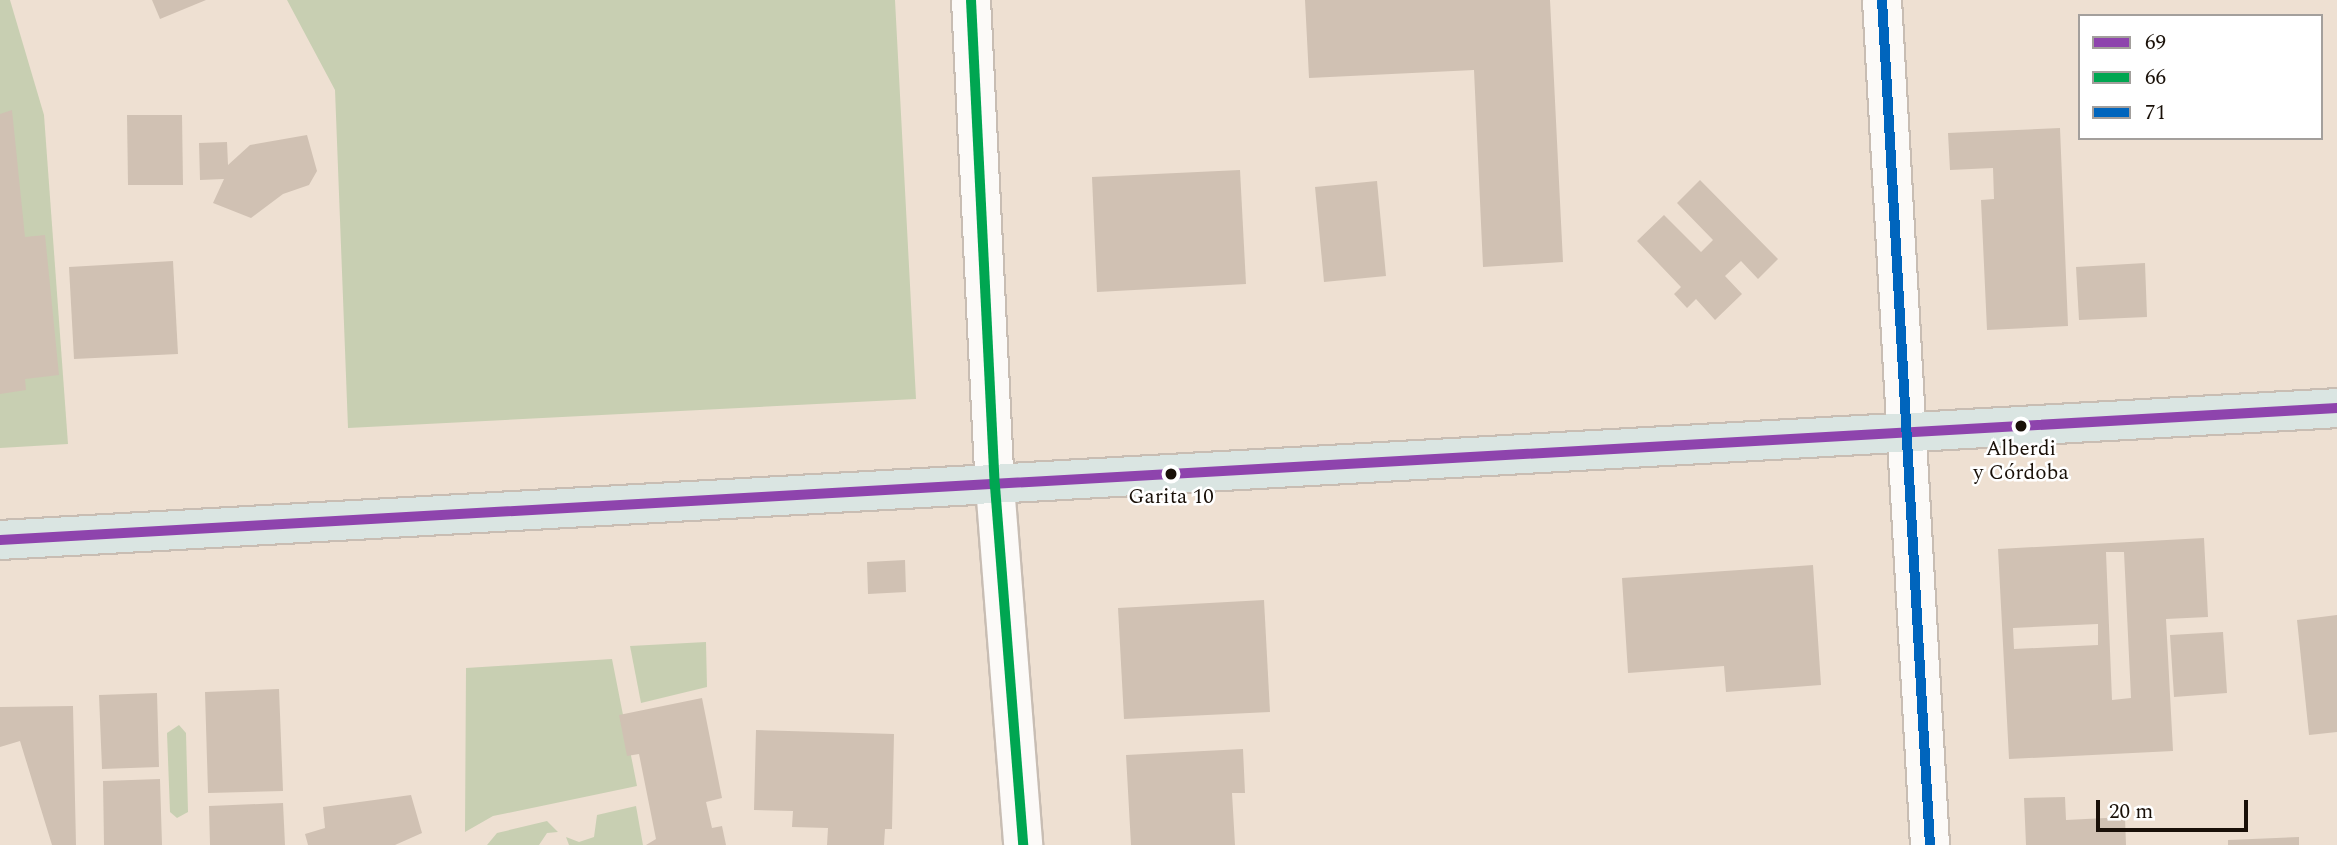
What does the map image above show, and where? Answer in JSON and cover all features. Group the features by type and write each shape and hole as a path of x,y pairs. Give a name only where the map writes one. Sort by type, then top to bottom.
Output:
{"main road":[{"path":"0,540 995,486 2337,408"}],"street":[{"path":"971,0 995,486 1023,845"},
{"path":"1882,0 1930,845"}],"green space":[{"path":"0,0 10,0 44,115 68,444 0,448"},
{"path":"287,0 895,0 916,399 348,428 335,90"},
{"path":"706,642 707,687 641,703 630,646"},
{"path":"612,659 637,786 493,816 465,832 466,668"},
{"path":"179,725 186,733 188,812 177,818 170,812 167,733"},
{"path":"636,806 643,845 569,845 566,837 579,842 594,837 597,815"},
{"path":"547,821 558,832 547,833 539,845 487,845 497,833"}],"building":[{"path":"152,0 206,0 160,19"},
{"path":"1305,0 1550,0 1563,262 1483,267 1474,70 1309,78"},
{"path":"12,110 25,237 45,235 59,375 25,379 26,390 0,394 0,114"},
{"path":"127,115 182,115 183,185 128,185"},
{"path":"2060,128 2068,326 1987,330 1981,200 1994,199 1993,168 1950,170 1948,133"},
{"path":"307,135 317,171 309,185 283,194 251,218 213,203 224,179 200,180 199,143 227,142 228,165 250,145"},
{"path":"1240,170 1246,284 1097,292 1092,177"},
{"path":"1700,180 1778,259 1758,279 1741,261 1725,276 1742,294 1715,320 1696,299 1687,308 1674,294 1681,287 1637,241 1664,215 1701,252 1713,240 1677,203"},
{"path":"1377,181 1386,276 1324,282 1315,187"},
{"path":"173,261 178,354 74,359 69,267"},
{"path":"2145,263 2147,317 2079,320 2076,267"},
{"path":"2204,538 2208,617 2166,619 2173,751 2009,759 1998,549","holes":["2106,552 2124,552 2131,698 2112,700","2098,624 2098,645 2014,649 2013,628"]},
{"path":"905,560 906,592 868,594 867,562"},
{"path":"1813,565 1821,685 1726,692 1724,666 1628,673 1622,578"},
{"path":"1264,600 1270,712 1124,719 1118,608"},
{"path":"2337,615 2337,732 2309,735 2297,620"},
{"path":"2223,632 2227,693 2174,697 2170,635"},
{"path":"279,689 283,791 208,793 205,692"},
{"path":"157,693 159,767 102,769 99,695"},
{"path":"702,698 722,798 706,802 712,828 722,826 726,845 646,845 656,839 639,754 627,756 619,715"},
{"path":"73,706 76,845 52,845 20,741 0,747 0,707"},
{"path":"756,730 894,734 892,829 885,829 884,845 827,845 828,828 792,827 793,811 754,810"},
{"path":"1243,749 1245,793 1232,793 1235,845 1131,845 1126,755"},
{"path":"160,779 162,845 104,845 103,781"},
{"path":"411,795 422,833 395,845 308,845 305,834 325,828 323,807"},
{"path":"2065,797 2066,820 2125,817 2126,845 2026,845 2024,798"},
{"path":"283,803 285,845 210,845 209,806"},
{"path":"2299,837 2299,845 2228,845 2228,840"}],"transit line":[{"name":"66","path":"971,0 995,486 1023,845"},
{"name":"71","path":"1882,0 1930,845"},
{"name":"69","path":"0,540 2337,408"}],"place":[{"name":"Alberdi y Córdoba","path":"2021,426"},
{"name":"Garita 10","path":"1171,474"}]}
